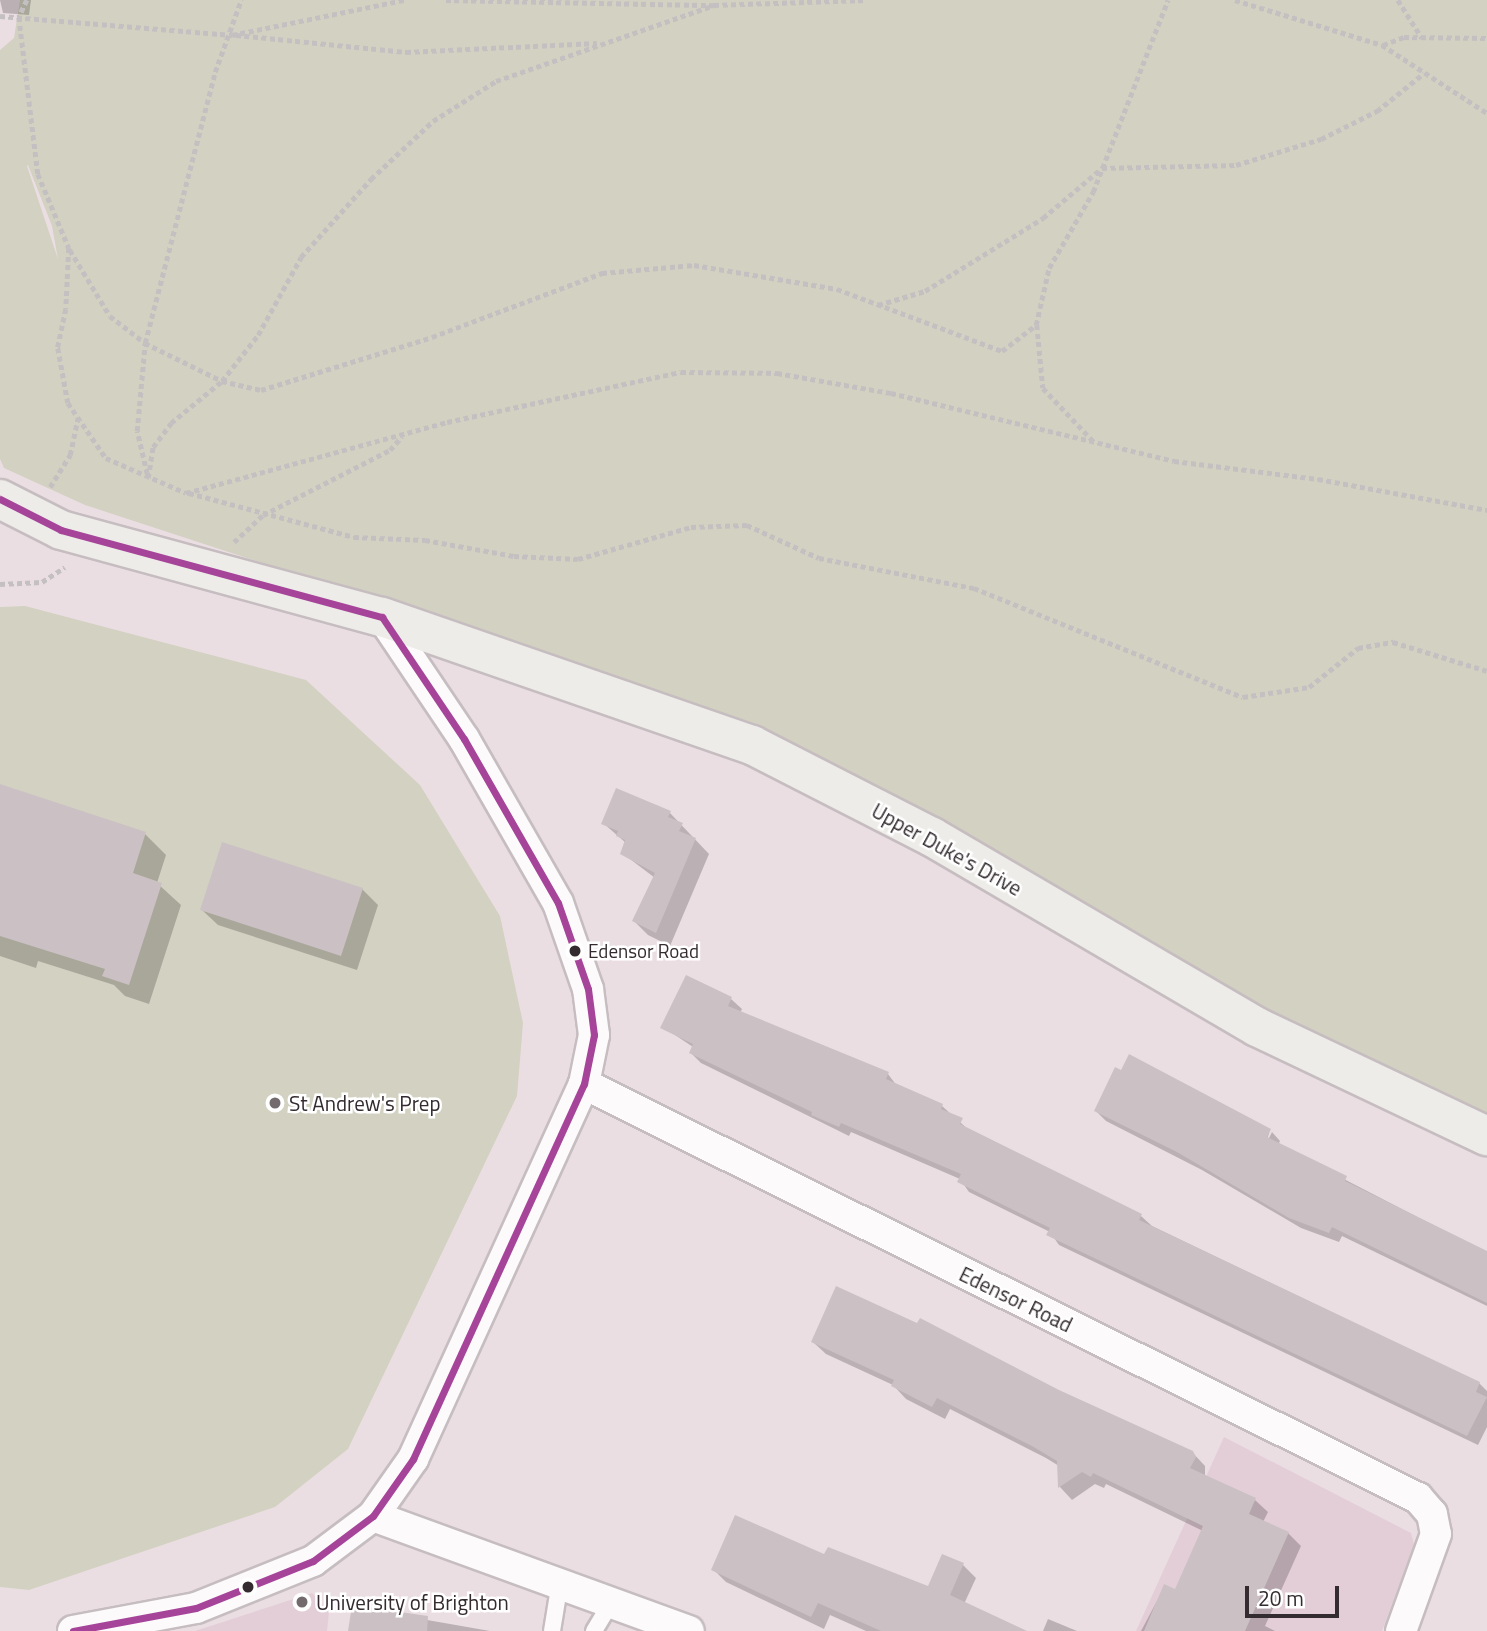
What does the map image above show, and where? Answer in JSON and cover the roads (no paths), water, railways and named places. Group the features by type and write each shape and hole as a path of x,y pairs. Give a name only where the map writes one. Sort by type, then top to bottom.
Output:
{"main road":[{"name":"Upper Duke's Drive","path":"0,499 61,530 382,617 752,745 932,837 1257,1027 1487,1136"}],"street":[{"path":"73,1631 196,1608 313,1562 373,1516 413,1460 584,1084 594,1035 588,989 558,903 464,739 382,617"},
{"name":"Edensor Road","path":"584,1084 1411,1495 1432,1514 1436,1534 1401,1631"},
{"path":"373,1516 689,1631"}],"lane":[{"path":"552,1631 559,1582"},
{"path":"594,1631 612,1601"}],"place":[{"name":"Edensor Road","path":"575,951"},
{"name":"St Andrew's Prep","path":"275,1103"},
{"name":"University of Brighton","path":"302,1602"}]}
